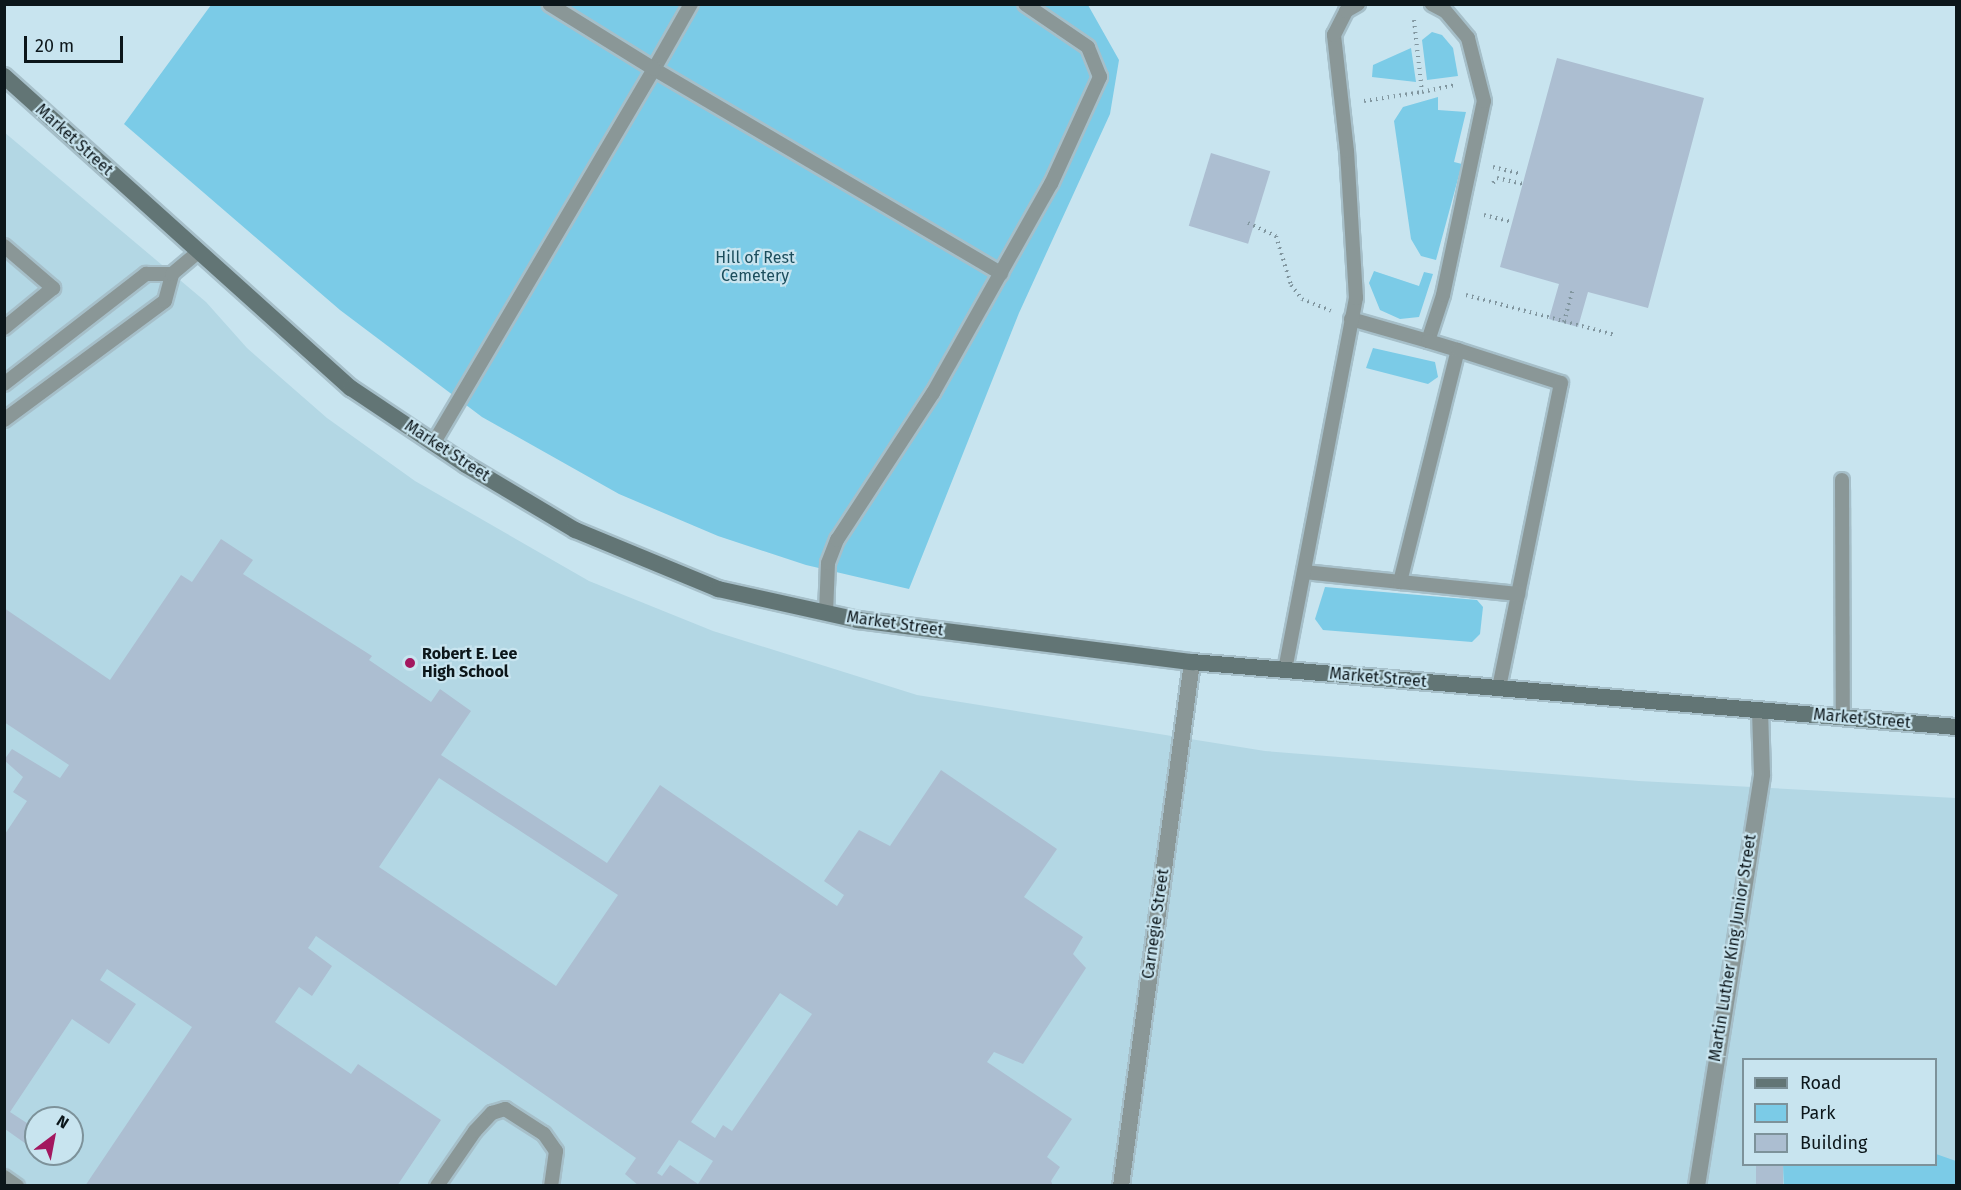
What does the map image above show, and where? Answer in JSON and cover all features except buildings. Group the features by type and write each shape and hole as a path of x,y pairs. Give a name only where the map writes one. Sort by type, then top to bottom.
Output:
{"main road":[{"name":"Market Street","path":"4,76 351,388 433,444 575,530 718,589 826,613 1192,662 1956,727"}],"street":[{"name":"Carnegie Street","path":"1121,1185 1192,662"},
{"name":"Martin Luther King Junior Street","path":"1697,1185 1762,774 1760,711"}],"lane":[{"path":"549,4 654,69 1001,273"},
{"path":"433,444 692,4"},
{"path":"826,613 828,563 837,540 933,393 1082,122 1100,77 1088,47 1025,4"},
{"path":"1428,341 1477,146 1484,101 1468,38 1445,11 1432,4"},
{"path":"1285,670 1352,317 1355,278 1342,105 1334,35 1346,11 1355,5"},
{"path":"4,246 53,288 4,328"},
{"path":"4,420 165,301 172,274 198,251"},
{"path":"4,384 146,274 172,274"},
{"path":"1352,317 1561,383 1499,688"},
{"path":"1400,582 1458,350"},
{"path":"1842,480 1843,718"},
{"path":"1304,572 1518,594"},
{"path":"437,1185 475,1131 492,1113 505,1109 544,1134 556,1151 551,1185"},
{"path":"4,1177 17,1185"}],"path":[{"path":"1413,15 1422,92"},
{"path":"1342,105 1480,80"},
{"path":"1509,180 1511,171"},
{"path":"1491,186 1497,178 1522,184"},
{"path":"1480,225 1486,205"},
{"path":"1483,215 1512,222"},
{"path":"1248,223 1276,236 1291,285 1302,299 1321,309 1352,317"},
{"path":"1564,322 1573,288"},
{"path":"1462,289 1470,296 1615,335"}],"shaded area":[{"name":"Robert E. Lee High School","path":"4,132 206,302 247,348 327,418 415,481 589,581 713,631 917,695 1265,751 1639,781 1956,798 1956,1185 5,1185"}],"green space":[{"name":"Hill of Rest Cemetery","path":"211,5 1088,5 1119,60 1110,114 1019,313 909,589 806,565 718,536 619,494 482,417 340,310 124,124"},
{"path":"1432,32 1442,35 1453,48 1458,76 1427,80 1422,40"},
{"path":"1411,48 1416,82 1372,77 1373,65"},
{"path":"1438,97 1438,110 1466,112 1454,162 1462,164 1436,260 1421,256 1411,239 1394,121 1403,107"},
{"path":"1374,271 1419,286 1424,272 1433,274 1419,317 1400,319 1380,310 1369,283"},
{"path":"1373,348 1435,362 1438,377 1428,384 1366,368"},
{"path":"1325,587 1477,600 1483,607 1480,634 1472,642 1323,630 1315,619"},
{"path":"1937,1154 1956,1161 1956,1185 1784,1185 1783,1166 1937,1166"}],"place":[{"name":"Robert E. Lee High School","path":"410,663"}]}
